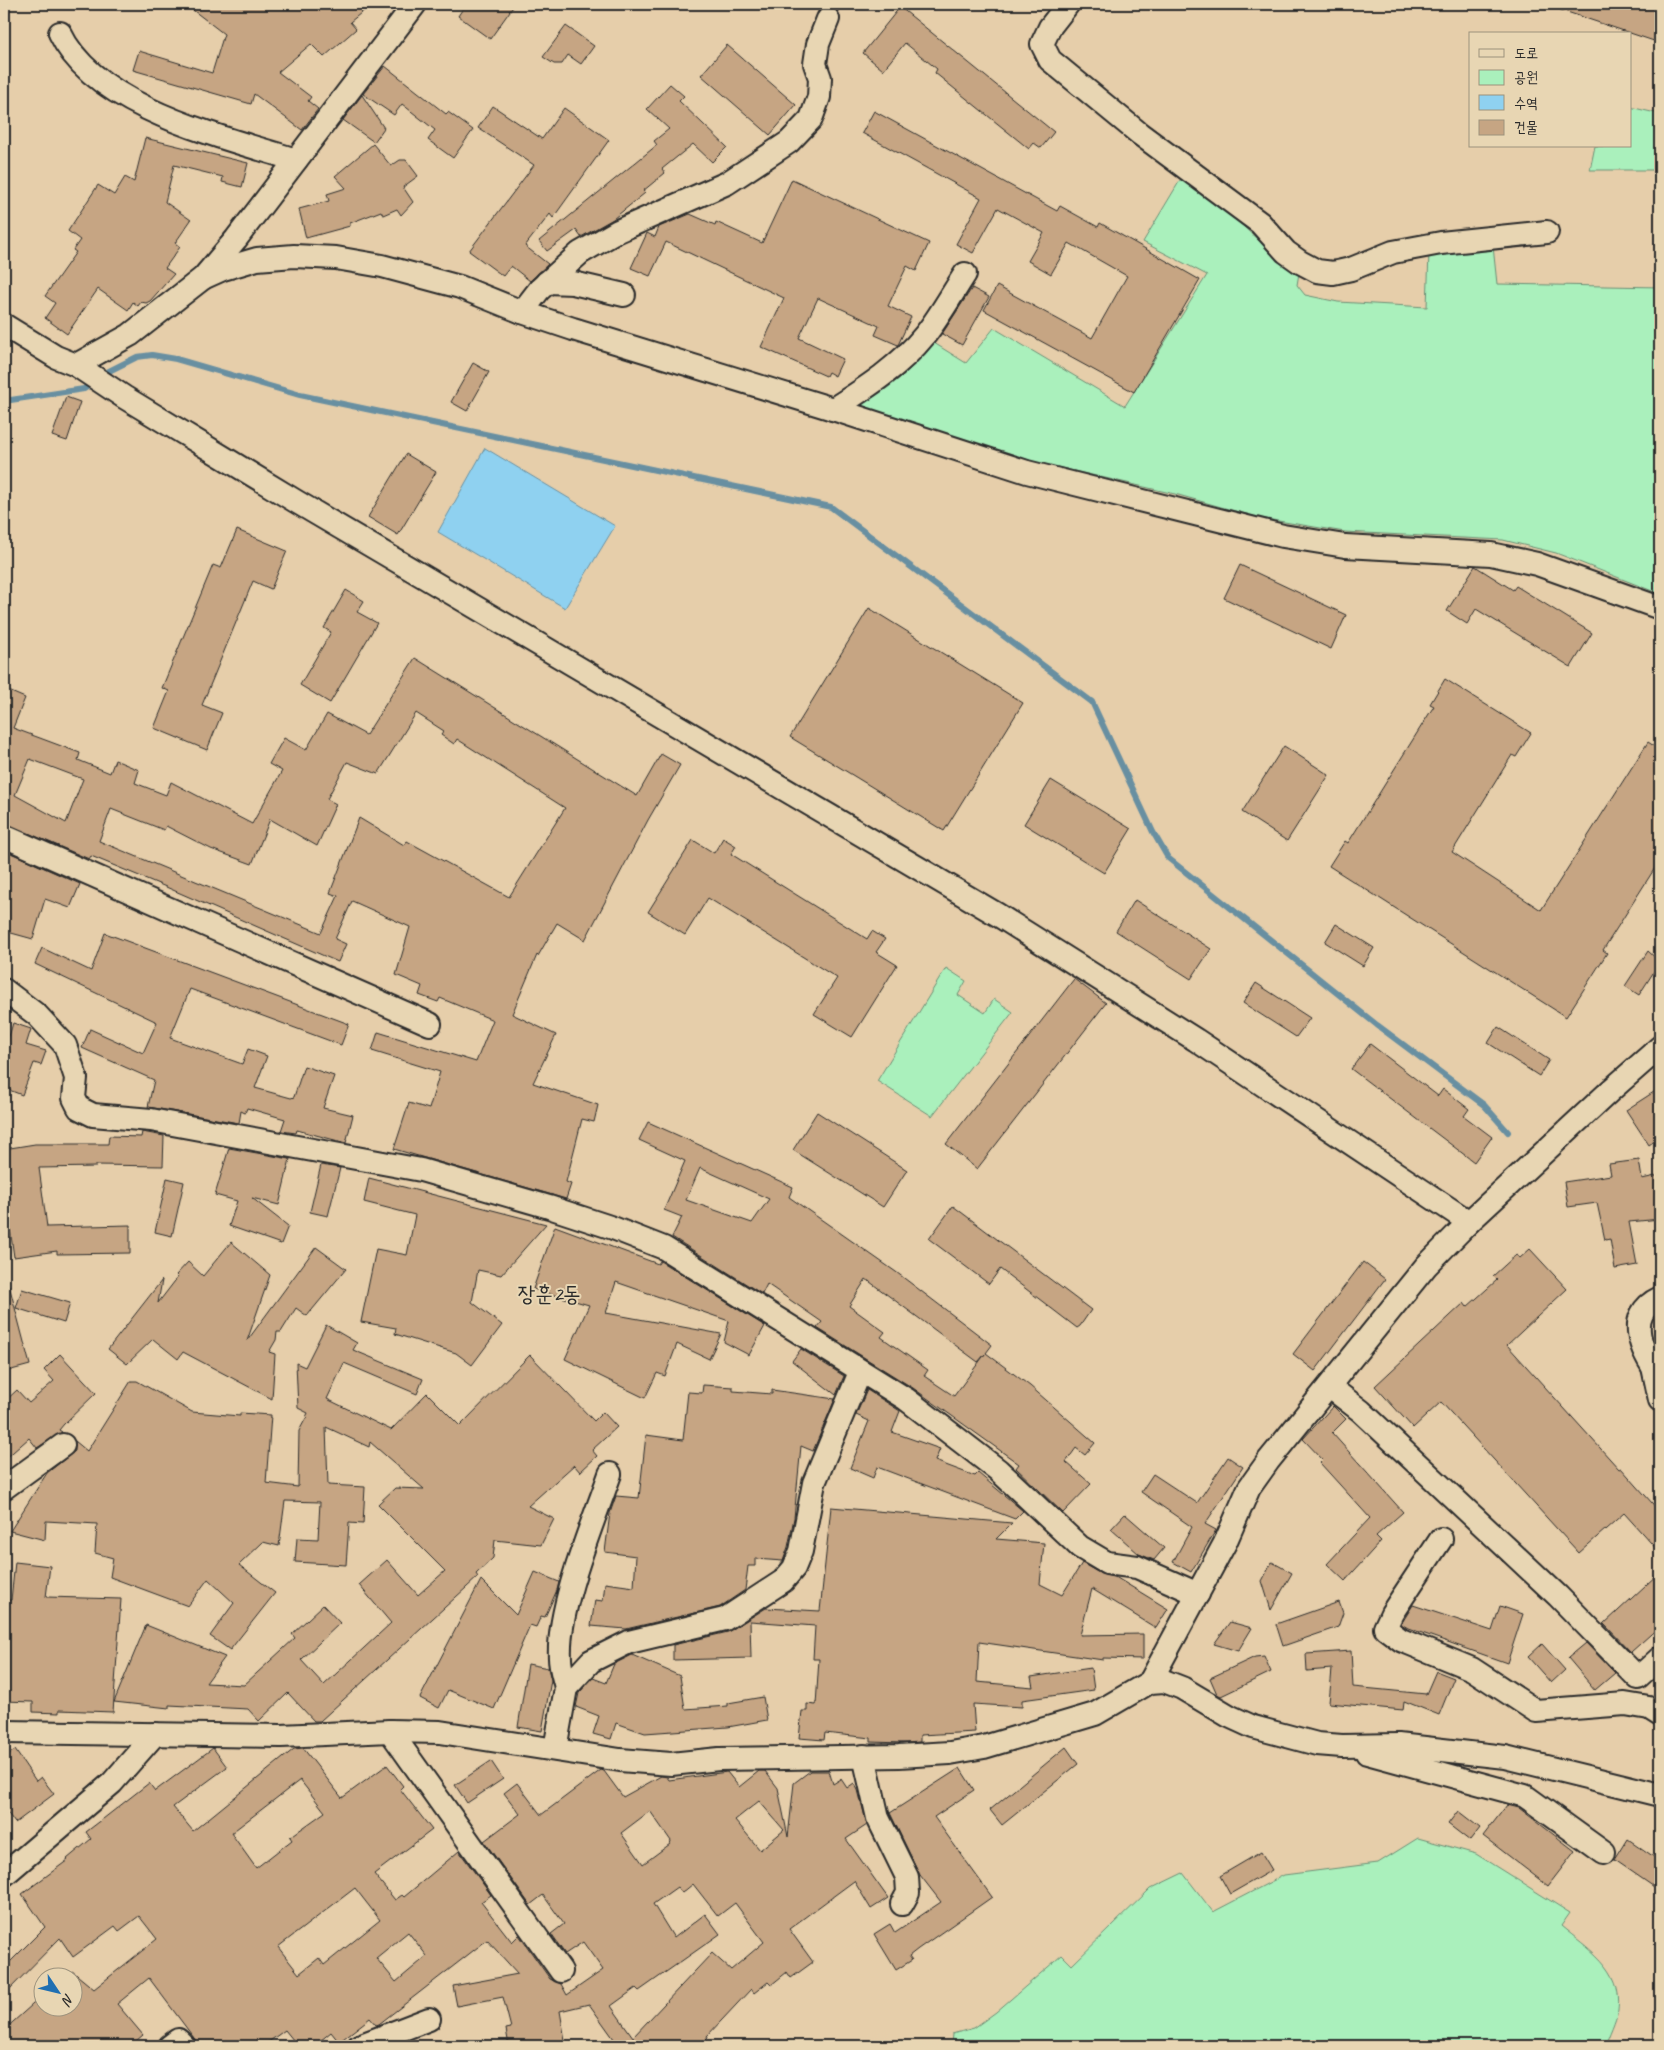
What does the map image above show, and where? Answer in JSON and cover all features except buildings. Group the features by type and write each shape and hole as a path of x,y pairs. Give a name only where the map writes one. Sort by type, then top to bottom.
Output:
{"street":[{"path":"203,278 415,4"},
{"path":"1068,4 1050,27 1042,44 1050,60 1140,134 1260,223 1286,252 1317,271 1333,273 1351,269 1393,252 1441,243 1547,232"},
{"path":"522,312 547,282 580,253 618,231 727,183 789,142 811,119 820,97 820,78 815,64 818,44 828,19"},
{"path":"60,33 68,49 92,73 133,102 199,130 296,160"},
{"path":"91,375 130,335 203,278 223,269 257,259 294,256 336,258 382,266 460,287 522,312 1027,472 1264,531 1345,546 1491,554 1537,564 1660,608"},
{"path":"832,409 869,386 907,354 925,334 965,274"},
{"path":"547,282 573,283 624,295"},
{"path":"4,325 56,357 91,375 297,502 998,915 1196,1040 1469,1222"},
{"path":"4,836 430,1024"},
{"path":"4,990 37,1015 65,1045 76,1078 74,1098 79,1108 93,1115 151,1120 422,1170 613,1228 664,1248 906,1399 998,1470 1080,1547 1107,1563 1137,1567 1198,1594"},
{"path":"1150,1682 1198,1594 1250,1488 1269,1460 1426,1266 1469,1222 1660,1047"},
{"path":"1660,1298 1650,1303 1640,1317 1638,1333 1656,1372 1660,1400"},
{"path":"566,1688 591,1661 629,1642 725,1619 783,1581 794,1568 801,1550 814,1483 860,1372"},
{"path":"1330,1387 1360,1411 1544,1583 1638,1678 1660,1658"},
{"path":"4,1488 63,1445"},
{"path":"555,1748 566,1688 560,1659 562,1628 574,1579 610,1474"},
{"path":"1441,1539 1392,1613 1385,1628 1401,1640 1472,1669 1536,1711 1625,1704 1649,1708 1660,1714"},
{"path":"4,1732 281,1736 390,1731 440,1732 555,1748 620,1760 671,1764 718,1759 950,1753 984,1747 1095,1714 1150,1682 1164,1681 1182,1688 1229,1716 1266,1732 1317,1744 1342,1746 1398,1745 1505,1757 1660,1795"},
{"path":"390,1731 561,1971"},
{"path":"4,1875 112,1783 156,1734"},
{"path":"1342,1746 1525,1796 1604,1853"},
{"path":"864,1756 878,1818 906,1877 908,1893 902,1904"},
{"path":"359,2046 429,2019"},
{"path":"170,2046 178,2040 184,2046"}],"green space":[{"path":"1632,107 1660,114 1660,170 1590,170 1595,148 1632,148"},
{"path":"1182,177 1231,215 1270,251 1299,273 1297,285 1305,295 1338,302 1427,307 1429,252 1493,246 1497,284 1660,287 1660,594 1556,553 1503,540 1345,532 1260,518 1175,494 1035,462 858,407 899,379 934,343 966,363 994,328 1125,406 1207,275 1143,242"},
{"path":"946,968 966,981 958,995 985,1013 994,999 1013,1012 932,1116 877,1081"},
{"path":"1418,1838 1476,1854 1570,1913 1561,1926 1602,1961 1615,1982 1618,1995 1618,2009 1605,2046 951,2046 952,2034 974,2028 996,2012 1062,1955 1072,1965 1150,1889 1183,1873 1213,1912 1284,1875 1378,1863"}],"water":[{"path":"485,448 615,526 565,608 438,532"}],"waterway":[{"path":"4,401 84,389 109,371 137,357 152,355 176,359 300,395 831,507 1092,702 1153,832 1168,858 1377,1025 1484,1105 1508,1132"}],"district":[{"name":"장훈2동","path":"549,1293"}]}
